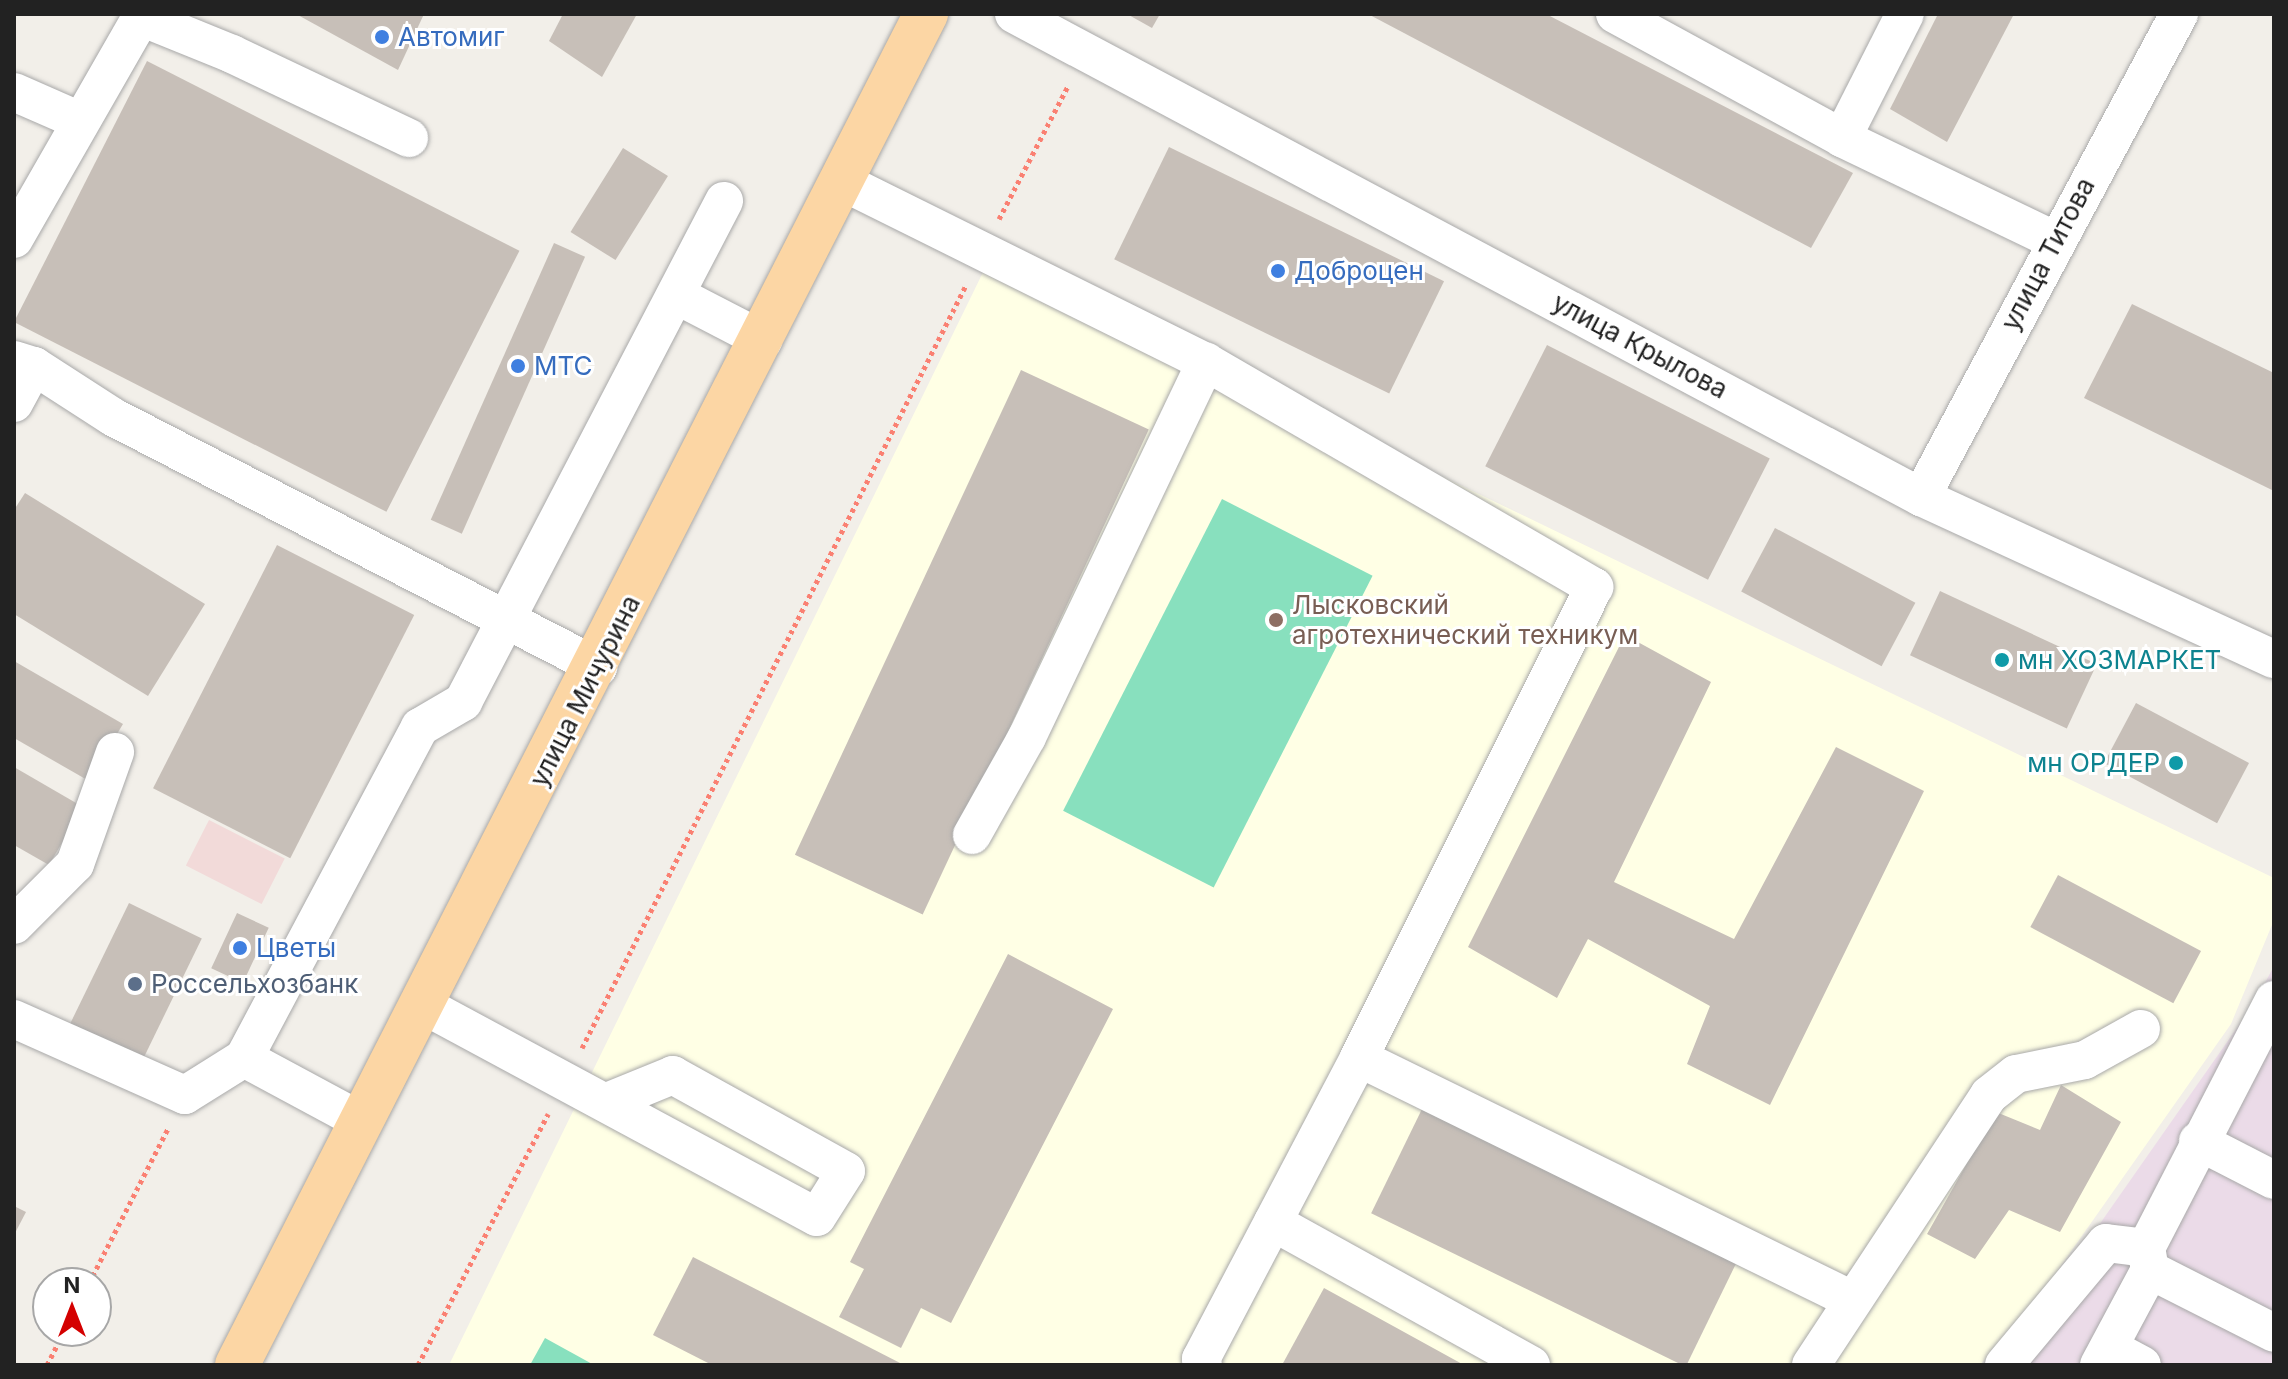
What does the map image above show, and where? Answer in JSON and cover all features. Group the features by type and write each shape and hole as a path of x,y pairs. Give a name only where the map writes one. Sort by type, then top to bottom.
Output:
{"main road":[{"name":"улица Мичурина","path":"237,1365 598,667 926,14"}],"street":[{"name":"улица Крылова","path":"1014,14 1921,497 2274,659"},
{"path":"1615,14 1842,138 2054,240"},
{"path":"1842,138 1905,14"},
{"name":"улица Титова","path":"1921,497 2054,240 2179,14"},
{"path":"14,239 141,17 232,54 409,138"},
{"path":"14,92 80,121"},
{"path":"841,181 1206,362 1594,587 1359,1058 1201,1359 1203,1365"},
{"path":"14,1019 185,1095 244,1058 420,727 463,702 678,296 724,201"},
{"path":"678,296 763,340"},
{"path":"972,835 1027,737 1206,362"},
{"path":"14,403 24,363 113,417 506,616 598,667"},
{"path":"14,925 75,864 115,752"},
{"path":"423,1005 566,1078 607,1102 817,1217 846,1171 673,1075 607,1102"},
{"path":"2117,1359 2148,1259 2198,1141 2271,1017"},
{"path":"1811,1365 1850,1299 1989,1095 2016,1074 2085,1060 2141,1029"},
{"path":"244,1058 363,1122"},
{"path":"1359,1058 1850,1299"},
{"path":"2198,1141 2274,1180"},
{"path":"1273,1222 1531,1365"},
{"path":"2004,1365 2106,1243 2148,1259 2274,1333"}],"path":[{"path":"418,1365 1086,52"},
{"path":"97,1267 185,1095"},
{"path":"47,1365 56,1347"}],"shaded area":[{"name":"Лысковский агротехнический техникум","path":"990,258 2274,878 2274,920 2231,1024 2053,1277 1980,1365 449,1365"},
{"path":"209,820 285,859 262,904 186,865"},
{"path":"2274,966 2274,1365 2001,1365 2253,1005"}],"green space":[{"path":"1222,499 1373,576 1214,888 1063,811"},
{"path":"545,1338 594,1365 530,1365"}],"building":[{"path":"296,14 424,14 398,70"},
{"path":"563,14 637,14 602,77 549,41"},
{"path":"1127,14 1160,14 1152,28"},
{"path":"1368,14 1546,14 1853,173 1811,248"},
{"path":"1938,14 2014,14 1947,142 1890,109"},
{"path":"147,61 519,251 386,512 14,322"},
{"name":"Доброцен","path":"1169,147 1444,281 1389,393 1114,259"},
{"path":"623,148 668,176 615,260 571,232"},
{"path":"554,243 585,257 462,534 431,520"},
{"path":"2132,304 2274,373 2274,491 2084,398"},
{"path":"1547,345 1770,458 1708,580 1485,466"},
{"path":"1021,370 1149,430 923,914 795,855"},
{"path":"25,493 205,604 148,696 14,614 14,510"},
{"path":"1775,528 1915,603 1882,666 1741,592"},
{"path":"277,545 414,615 290,858 153,788"},
{"name":"мн ХОЗМАРКЕТ","path":"1940,591 2097,664 2067,728 1910,655"},
{"path":"1625,635 1711,682 1614,882 1734,939 1836,747 1924,791 1770,1105 1687,1064 1710,1006 1588,939 1557,998 1468,947"},
{"path":"14,661 123,724 89,781 14,738"},
{"name":"мн ОРДЕР","path":"2136,703 2249,763 2217,823 2104,763"},
{"path":"14,767 83,807 49,865 14,845"},
{"path":"2058,875 2201,951 2173,1003 2030,927"},
{"name":"Россельхозбанк","path":"129,903 202,939 140,1066 67,1031"},
{"name":"Цветы","path":"237,913 269,928 243,983 211,968"},
{"path":"1008,954 1113,1009 951,1323 921,1308 901,1348 839,1317 864,1269 850,1262"},
{"path":"2061,1085 2121,1122 2060,1232 2009,1210 1975,1259 1927,1234 1996,1112 2040,1130"},
{"path":"1422,1109 1737,1262 1687,1365 1682,1365 1371,1213"},
{"path":"14,1206 26,1212 14,1235"},
{"path":"693,1257 904,1365 712,1365 653,1335"},
{"path":"1324,1288 1464,1365 1282,1365"}],"place":[{"name":"Автомиг","path":"382,37"},
{"name":"Доброцен","path":"1278,271"},
{"name":"МТС","path":"518,366"},
{"name":"Лысковский агротехнический техникум","path":"1276,620"},
{"name":"мн ХОЗМАРКЕТ","path":"2002,660"},
{"name":"мн ОРДЕР","path":"2176,763"},
{"name":"Цветы","path":"240,948"},
{"name":"Россельхозбанк","path":"135,984"}]}
